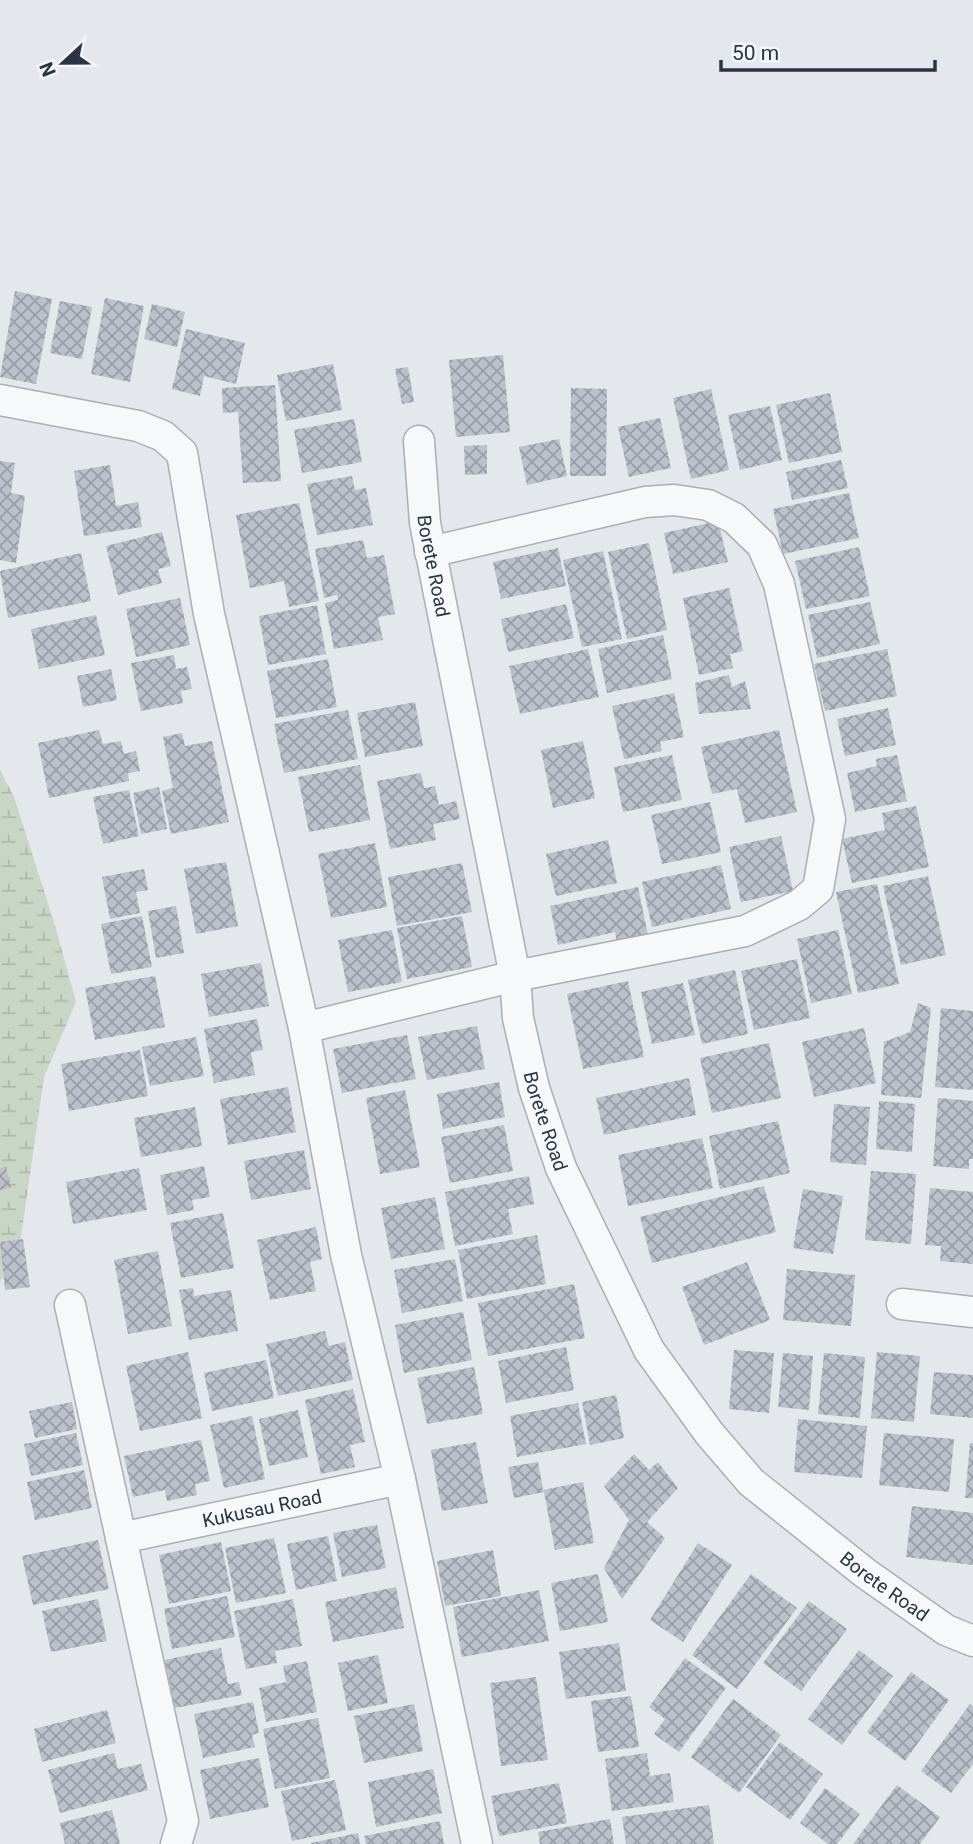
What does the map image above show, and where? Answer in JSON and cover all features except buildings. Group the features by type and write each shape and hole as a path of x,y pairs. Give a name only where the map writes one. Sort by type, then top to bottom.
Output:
{"street":[{"path":"0,400 138,426 163,436 183,453 209,614 304,1028 346,1255 400,1479 477,1844"},
{"name":"Borete Road","path":"419,441 425,523 430,552 515,976 519,1018 534,1088 561,1168 649,1350 709,1433 751,1482 864,1573 946,1630 973,1641"},
{"path":"304,1028 515,976 746,931 799,905 818,889 830,819 779,584 762,545 734,518 708,505 674,500 645,502 430,552"},
{"path":"902,1304 973,1312"},
{"path":"70,1305 183,1821 176,1844"},
{"name":"Kukusau Road","path":"121,1538 400,1479"}],"green space":[{"path":"0,770 14,797 54,922 76,1002 44,1077 21,1237 0,1283"}]}
